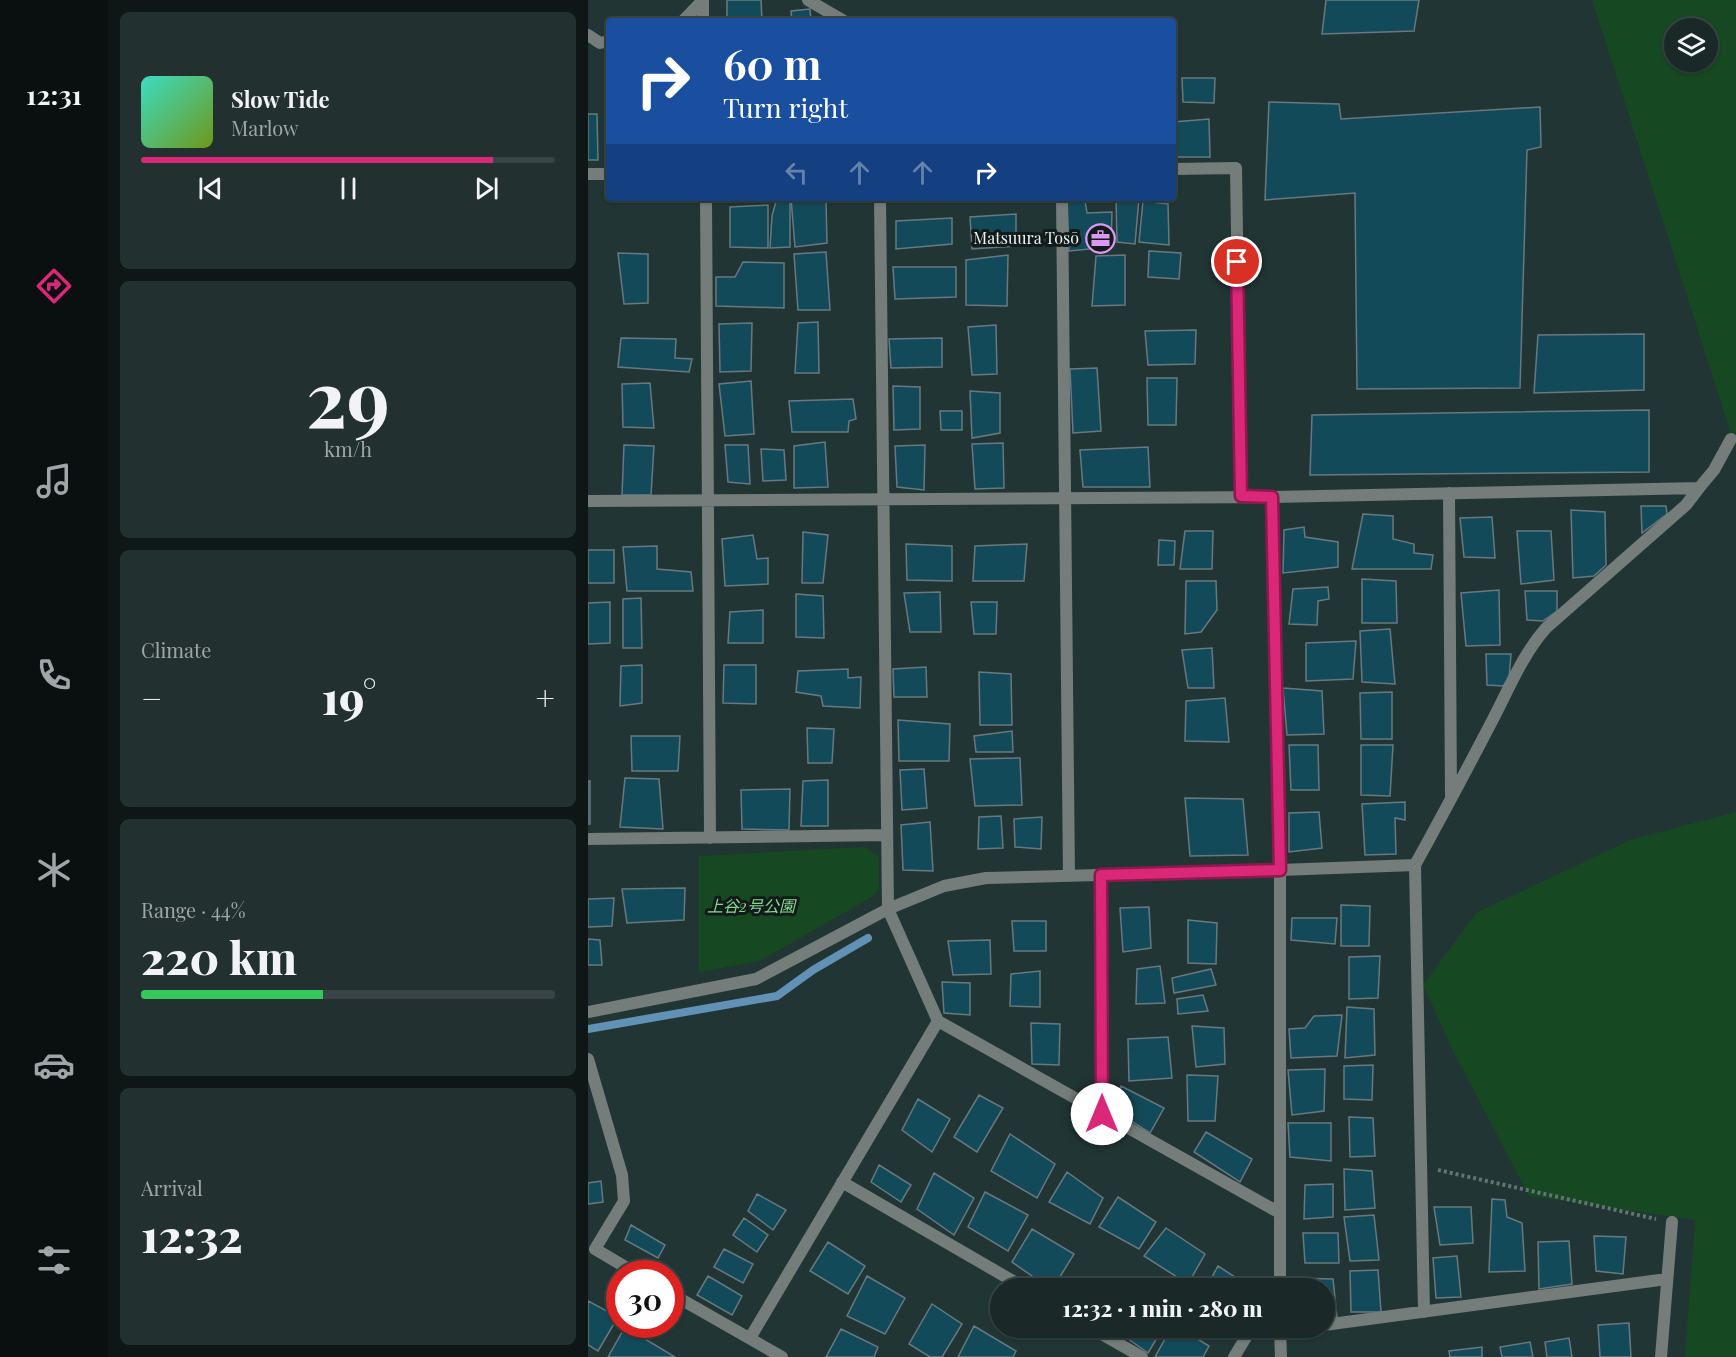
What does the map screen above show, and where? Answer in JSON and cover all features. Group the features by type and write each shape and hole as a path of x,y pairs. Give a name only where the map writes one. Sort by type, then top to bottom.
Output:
{"street":[{"path":"686,18 703,0"},
{"path":"703,0 703,18"},
{"path":"808,0 839,18"},
{"path":"588,35 600,43 606,42"},
{"path":"1176,169 1236,168 1241,496"},
{"path":"588,174 606,174"},
{"path":"706,201 710,838"},
{"path":"880,201 888,909 938,1021 1280,1213"},
{"path":"1062,201 1069,876"},
{"path":"1424,1312 1415,865 1537,638 1686,505 1714,471 1731,439"},
{"path":"588,501 1272,497 1699,488"},
{"path":"1449,493 1451,801"},
{"path":"1272,497 1280,870 1280,1278"},
{"path":"588,839 886,835"},
{"path":"588,1012 756,979 888,909 944,886 986,878 1415,865"},
{"path":"1101,875 1102,1114"},
{"path":"750,1338 938,1021"},
{"path":"588,1059 622,1175 624,1201 591,1253 606,1260"},
{"path":"842,1182 1008,1278"},
{"path":"1661,1357 1672,1222"},
{"path":"1335,1324 1667,1279"},
{"path":"684,1301 783,1357"},
{"path":"1109,1338 1142,1357"},
{"path":"1234,1357 1246,1338"},
{"path":"1280,1338 1281,1357"}],"path":[{"path":"1421,1166 1672,1222"}],"green space":[{"path":"1592,0 1736,0 1736,449"},
{"path":"1736,812 1736,1357 1685,1357 1695,1220 1529,1196 1453,1051 1423,985 1476,913 1630,840"},
{"name":"上谷2号公園","path":"865,847 879,857 879,889 872,897 760,961 699,972 699,856"}],"building":[{"path":"727,0 761,0 762,18 727,18"},
{"path":"1326,0 1419,0 1414,31 1322,34"},
{"path":"810,9 811,18 792,18 791,11"},
{"path":"1182,78 1215,78 1214,103 1183,102"},
{"path":"1269,102 1339,104 1341,119 1540,107 1541,147 1527,150 1520,388 1357,389 1355,193 1265,200"},
{"path":"588,114 597,114 598,160 588,160"},
{"path":"1209,119 1210,157 1176,157 1176,122"},
{"path":"776,201 790,201 790,247 770,248 772,216"},
{"path":"791,201 826,201 827,243 795,247"},
{"path":"1067,201 1085,201 1087,213 1112,212 1111,247 1069,251"},
{"path":"1116,201 1139,201 1135,244 1117,242"},
{"path":"1143,201 1168,204 1169,245 1139,242"},
{"path":"768,205 768,248 730,247 730,207"},
{"path":"1016,214 1016,246 972,249 970,217"},
{"path":"952,218 952,244 896,249 896,221"},
{"path":"1149,251 1181,253 1179,279 1148,277"},
{"path":"826,252 830,310 798,310 794,254"},
{"path":"618,253 648,254 648,303 624,304"},
{"path":"1008,255 1007,306 966,305 966,260"},
{"path":"1125,255 1125,305 1092,306 1096,256"},
{"path":"743,262 784,263 784,308 716,306 716,277 735,277"},
{"path":"893,267 956,267 956,297 895,299"},
{"path":"818,322 819,373 795,373 798,323"},
{"path":"752,323 751,371 720,372 719,324"},
{"path":"996,325 997,374 972,375 968,327"},
{"path":"1196,330 1195,364 1148,365 1145,331"},
{"path":"1644,334 1644,390 1534,393 1538,335"},
{"path":"621,338 676,339 675,358 692,359 689,372 618,367"},
{"path":"942,338 942,367 891,368 889,339"},
{"path":"1097,368 1101,431 1073,433 1070,369"},
{"path":"1147,378 1177,378 1176,425 1148,425"},
{"path":"751,381 754,434 725,436 719,384"},
{"path":"650,383 654,428 623,427 622,384"},
{"path":"893,386 920,387 920,429 894,430"},
{"path":"970,391 1000,393 1000,433 972,438"},
{"path":"853,399 856,419 849,421 848,432 792,432 789,401"},
{"path":"1649,410 1649,472 1310,475 1312,415"},
{"path":"940,411 962,411 962,430 941,430"},
{"path":"825,442 828,487 794,488 794,446"},
{"path":"1003,443 1004,488 975,489 972,444"},
{"path":"624,445 654,446 651,495 622,495"},
{"path":"725,445 748,445 750,484 728,482"},
{"path":"925,445 924,490 897,487 895,446"},
{"path":"1148,447 1150,487 1083,487 1080,450"},
{"path":"761,449 784,450 786,480 763,481"},
{"path":"1641,506 1666,506 1667,514 1642,533"},
{"path":"1571,510 1605,512 1606,565 1594,576 1573,578"},
{"path":"1363,514 1393,516 1393,539 1414,544 1414,553 1433,555 1431,569 1352,569"},
{"path":"1492,517 1495,558 1464,557 1460,518"},
{"path":"1304,527 1305,537 1338,542 1338,567 1283,573 1284,530"},
{"path":"1185,531 1213,531 1212,569 1180,569"},
{"path":"1517,531 1551,531 1554,580 1521,584"},
{"path":"803,532 828,535 823,583 802,583"},
{"path":"753,535 757,559 768,558 768,584 725,586 722,539"},
{"path":"1159,540 1175,541 1174,565 1158,565"},
{"path":"906,544 952,546 952,581 907,580"},
{"path":"1027,544 1024,581 973,581 975,546"},
{"path":"657,546 657,569 691,572 693,591 627,591 623,547"},
{"path":"588,550 614,550 614,583 588,583"},
{"path":"1362,579 1396,581 1397,623 1362,623"},
{"path":"1186,581 1216,581 1217,610 1201,632 1185,634"},
{"path":"1328,587 1329,599 1318,601 1317,625 1289,624 1293,589"},
{"path":"1499,590 1500,645 1466,646 1461,593"},
{"path":"1525,591 1557,591 1557,611 1543,621 1527,620"},
{"path":"940,592 941,632 910,632 904,593"},
{"path":"796,594 823,596 824,638 796,637"},
{"path":"641,598 642,648 623,648 623,599"},
{"path":"610,602 610,643 588,644 588,603"},
{"path":"971,602 997,602 996,634 974,634"},
{"path":"763,610 763,643 728,643 730,612"},
{"path":"1390,629 1395,684 1362,682 1360,631"},
{"path":"1356,641 1353,679 1306,681 1306,643"},
{"path":"1212,648 1214,688 1188,688 1182,650"},
{"path":"1486,654 1511,654 1509,679 1503,686 1487,685"},
{"path":"642,665 642,703 620,706 621,666"},
{"path":"724,665 756,665 756,704 723,703"},
{"path":"926,667 927,697 894,697 893,669"},
{"path":"848,669 848,678 861,677 860,708 823,706 821,696 796,692 798,671"},
{"path":"979,672 1011,674 1012,725 980,725"},
{"path":"1283,688 1322,691 1324,734 1287,735"},
{"path":"1392,692 1392,739 1361,739 1360,693"},
{"path":"1225,698 1229,742 1185,741 1186,701"},
{"path":"898,720 950,724 949,761 899,761"},
{"path":"807,728 834,729 832,763 808,763"},
{"path":"1012,731 1013,752 976,752 974,736"},
{"path":"631,736 680,736 678,771 632,771"},
{"path":"1289,745 1318,745 1319,790 1291,790"},
{"path":"1361,745 1393,745 1390,796 1361,795"},
{"path":"1020,758 1022,805 975,806 970,759"},
{"path":"924,769 927,808 902,810 900,770"},
{"path":"625,778 659,779 663,829 620,827"},
{"path":"828,780 828,826 801,826 803,781"},
{"path":"588,781 590,781 590,824 588,824"},
{"path":"790,789 789,830 742,829 741,790"},
{"path":"1185,798 1243,799 1248,855 1190,856"},
{"path":"1405,802 1405,820 1395,818 1396,854 1365,855 1362,804"},
{"path":"1319,812 1322,848 1289,852 1289,813"},
{"path":"1001,816 1003,848 978,849 979,817"},
{"path":"1042,817 1041,849 1015,847 1014,819"},
{"path":"930,822 933,871 903,870 901,825"},
{"path":"685,888 684,920 627,923 622,889"},
{"path":"614,898 612,926 588,927 588,899"},
{"path":"1341,905 1370,906 1369,946 1341,946"},
{"path":"1149,907 1151,948 1123,952 1120,908"},
{"path":"1292,918 1337,918 1335,944 1291,940"},
{"path":"1188,920 1217,923 1216,964 1188,963"},
{"path":"1012,921 1046,921 1046,951 1014,951"},
{"path":"588,939 600,940 602,965 588,965"},
{"path":"990,940 991,974 953,975 948,941"},
{"path":"1380,956 1378,998 1349,999 1349,957"},
{"path":"1160,966 1165,1003 1136,1004 1137,969"},
{"path":"1211,969 1216,985 1174,993 1172,978"},
{"path":"1040,971 1040,1007 1010,1006 1011,974"},
{"path":"942,982 970,983 970,1015 944,1013"},
{"path":"1203,995 1208,1011 1178,1014 1177,999"},
{"path":"1347,1007 1374,1009 1375,1055 1345,1058"},
{"path":"1342,1015 1337,1056 1291,1058 1289,1029 1305,1028 1314,1016"},
{"path":"1031,1023 1060,1024 1059,1065 1032,1064"},
{"path":"1192,1026 1224,1028 1225,1064 1196,1067"},
{"path":"1168,1037 1172,1078 1129,1081 1128,1039"},
{"path":"1373,1065 1372,1100 1344,1099 1344,1066"},
{"path":"1325,1069 1324,1111 1292,1115 1288,1070"},
{"path":"1187,1075 1218,1076 1215,1121 1188,1121"},
{"path":"1121,1086 1164,1108 1150,1133 1112,1109"},
{"path":"979,1095 1003,1108 977,1152 954,1137"},
{"path":"918,1099 950,1119 932,1152 902,1130"},
{"path":"1349,1117 1373,1118 1375,1156 1350,1157"},
{"path":"1288,1123 1331,1123 1331,1161 1290,1157"},
{"path":"1206,1132 1252,1159 1240,1182 1194,1152"},
{"path":"1010,1134 1055,1164 1037,1198 991,1171"},
{"path":"879,1165 911,1185 901,1202 871,1182"},
{"path":"1344,1169 1372,1171 1375,1208 1345,1210"},
{"path":"1067,1172 1103,1198 1090,1224 1049,1202"},
{"path":"934,1173 974,1198 954,1235 917,1209"},
{"path":"601,1181 603,1202 588,1204 588,1183"},
{"path":"1333,1184 1333,1217 1304,1219 1305,1185"},
{"path":"985,1192 1028,1215 1008,1251 968,1227"},
{"path":"757,1194 786,1210 773,1230 748,1211"},
{"path":"1118,1197 1156,1222 1139,1249 1099,1227"},
{"path":"1492,1199 1505,1200 1507,1217 1522,1223 1525,1271 1489,1272"},
{"path":"1434,1207 1471,1207 1473,1243 1440,1245"},
{"path":"1374,1215 1379,1260 1350,1261 1344,1217"},
{"path":"744,1218 768,1235 757,1252 733,1235"},
{"path":"631,1225 665,1245 658,1258 625,1240"},
{"path":"1166,1228 1205,1254 1191,1278 1179,1278 1144,1256"},
{"path":"1032,1229 1074,1254 1059,1278 1035,1278 1012,1262"},
{"path":"1303,1233 1338,1233 1339,1263 1305,1263"},
{"path":"1594,1236 1626,1237 1623,1274 1596,1271"},
{"path":"1569,1241 1572,1284 1539,1289 1538,1242"},
{"path":"828,1242 865,1266 848,1294 810,1271"},
{"path":"724,1249 753,1264 743,1283 714,1267"},
{"path":"1457,1256 1461,1297 1436,1298 1433,1258"},
{"path":"1218,1266 1237,1278 1211,1278"},
{"path":"1378,1270 1381,1312 1351,1312 1350,1271"},
{"path":"708,1276 742,1296 732,1315 697,1295"},
{"path":"867,1276 905,1298 885,1334 847,1316"},
{"path":"588,1301 606,1311 606,1337 598,1351 588,1345"},
{"path":"932,1304 962,1324 942,1357 930,1357 909,1344"},
{"path":"1629,1323 1631,1357 1600,1357 1598,1325"},
{"path":"974,1326 990,1336 990,1338 994,1338 1016,1351 1013,1357 958,1357"},
{"path":"841,1329 878,1347 874,1357 826,1357"},
{"path":"619,1338 643,1338 675,1357 608,1357"},
{"path":"1127,1338 1157,1338 1148,1353"},
{"path":"1165,1338 1196,1338 1209,1346 1203,1357 1155,1357"},
{"path":"1569,1338 1572,1357 1547,1357 1545,1342"},
{"path":"1530,1342 1533,1357 1502,1357 1500,1347"},
{"path":"1482,1347 1482,1357 1450,1357 1449,1351"}],"waterway":[{"path":"588,1029 777,996 813,970 868,938"}],"place":[{"name":"Matsuura Tosō","path":"1100,238"}],"route":[{"path":"1102,1114 1101,875 1280,870 1272,497 1241,496 1237,262"}]}
